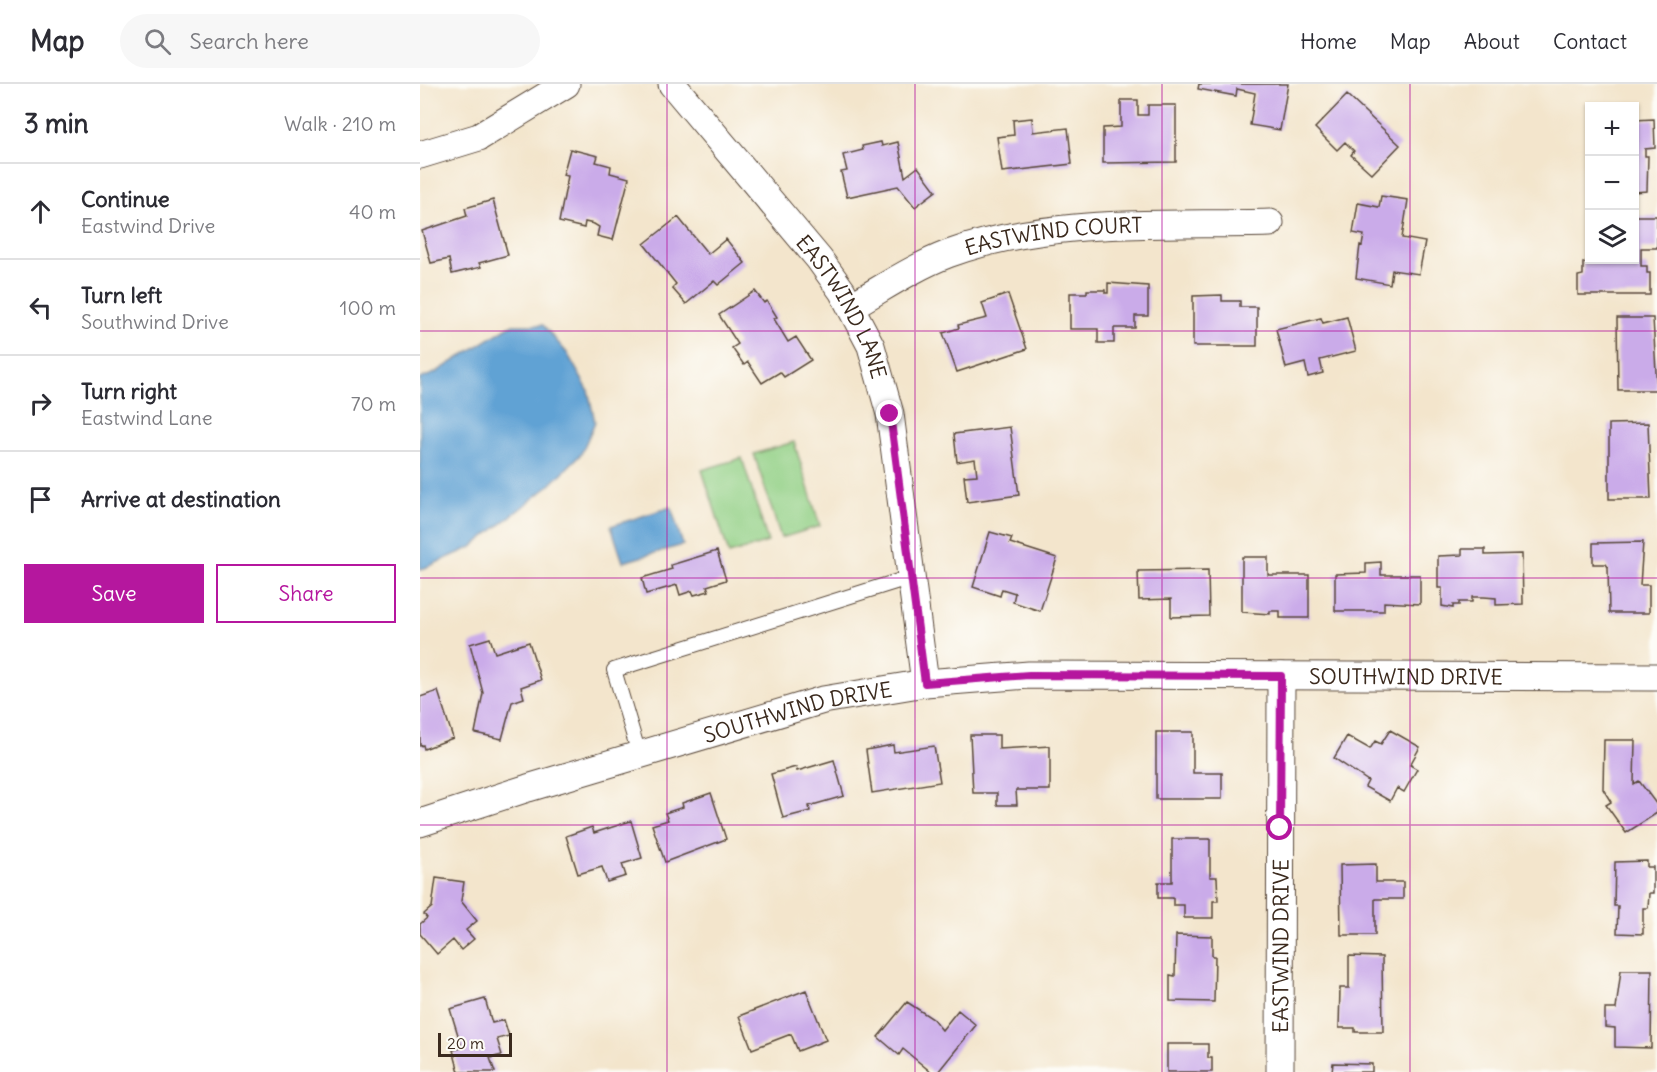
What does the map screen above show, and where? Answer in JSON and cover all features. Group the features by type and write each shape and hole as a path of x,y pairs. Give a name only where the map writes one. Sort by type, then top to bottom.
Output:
{"street":[{"path":"420,155 479,137 566,84"},
{"name":"EASTWIND LANE","path":"672,84 819,259 851,306 867,335 885,391 925,683"},
{"name":"EASTWIND COURT","path":"851,306 947,255 1014,235 1071,228 1270,223"},
{"name":"SOUTHWIND DRIVE","path":"420,823 639,754 823,700 925,683 1029,675 1657,677"},
{"name":"EASTWIND DRIVE","path":"1280,1072 1281,676"}],"lane":[{"path":"639,754 614,670 911,577"}],"green space":[{"path":"794,442 820,526 781,538 754,454"},
{"path":"742,458 768,542 729,554 702,470"}],"water":[{"path":"511,325 543,325 567,353 588,390 595,422 581,454 550,485 472,547 420,570 420,379 435,373"},
{"path":"671,507 683,545 623,562 611,526"}],"building":[{"path":"1199,84 1288,84 1280,130 1250,125 1255,93 1237,89 1236,96 1198,89"},
{"path":"1347,95 1400,145 1372,174 1351,155 1354,151 1345,142 1337,150 1315,128"},
{"path":"1121,100 1138,100 1138,115 1148,115 1148,105 1176,105 1176,162 1103,163 1103,128 1121,127"},
{"path":"1032,118 1033,132 1068,128 1072,164 1002,172 997,137 1014,135 1013,120"},
{"path":"1654,119 1655,148 1645,149 1645,156 1648,156 1647,191 1639,192 1639,156 1639,120"},
{"path":"881,142 882,146 898,142 905,177 918,167 936,191 915,207 898,186 847,197 841,172 847,171 843,155 863,150 862,146"},
{"path":"570,149 598,156 596,162 611,166 610,173 629,178 613,240 597,236 599,227 594,224 585,222 584,228 559,222 568,176 563,175"},
{"path":"1381,196 1408,200 1402,238 1425,242 1419,274 1392,270 1390,284 1356,278 1360,245 1362,246 1364,235 1353,233 1358,203 1379,207"},
{"path":"493,200 508,255 479,263 481,267 452,274 449,259 431,263 422,231 467,216 465,208"},
{"path":"1639,216 1657,216 1657,248 1641,248 1641,266 1647,266 1647,273 1650,273 1650,295 1578,295 1578,276 1583,275 1583,263 1639,264"},
{"path":"678,217 708,254 726,239 745,263 718,285 714,281 686,304 672,288 676,284 644,244"},
{"path":"1108,283 1148,286 1148,316 1135,316 1135,328 1114,328 1114,343 1098,343 1098,329 1070,329 1070,293 1105,290 1105,293 1108,293"},
{"path":"755,291 764,303 767,301 777,317 774,319 788,342 796,337 811,360 784,377 780,372 762,383 748,362 744,365 732,348 738,344 719,315"},
{"path":"1008,294 1027,349 957,372 943,333 959,328 958,325 987,318 982,303"},
{"path":"1222,295 1222,301 1240,301 1240,307 1257,307 1257,346 1193,346 1193,296"},
{"path":"1347,317 1356,351 1320,360 1323,373 1308,377 1305,363 1286,368 1276,329 1321,318 1323,323"},
{"path":"1617,318 1653,318 1657,390 1618,390"},
{"path":"1648,423 1651,499 1609,499 1609,424"},
{"path":"1010,427 1019,495 967,502 964,476 977,475 975,459 957,462 954,434"},
{"path":"990,532 1012,538 1010,543 1057,558 1040,611 1013,602 1015,593 1002,589 1000,596 973,587"},
{"path":"1643,542 1640,585 1649,585 1649,613 1609,613 1608,567 1606,564 1593,564 1593,543"},
{"path":"1462,549 1485,549 1485,555 1522,554 1523,604 1496,605 1496,598 1472,597 1472,602 1459,602 1459,605 1453,605 1453,608 1442,606 1442,588 1438,588 1438,556 1462,555"},
{"path":"717,551 726,580 707,586 709,591 694,595 692,591 680,595 677,585 646,594 642,578 672,569 671,565"},
{"path":"1242,557 1268,557 1268,575 1309,575 1309,618 1280,618 1280,611 1270,611 1270,614 1242,612"},
{"path":"1381,562 1381,575 1420,575 1420,604 1384,602 1384,611 1335,611 1335,574 1366,573 1366,563"},
{"path":"1208,570 1209,616 1171,617 1171,599 1139,600 1138,571"},
{"path":"490,638 495,653 529,642 541,680 521,687 524,698 512,702 502,739 475,733 483,693 470,644"},
{"path":"438,691 453,738 424,749 423,745 420,746 420,697"},
{"path":"1390,730 1420,747 1410,765 1417,769 1404,792 1397,788 1390,801 1365,787 1368,781 1334,758 1347,736 1370,749 1375,741 1381,744"},
{"path":"1156,732 1193,732 1193,773 1222,773 1222,799 1156,799"},
{"path":"970,735 999,735 999,749 1050,746 1050,790 1016,790 1017,805 997,805 997,793 973,793"},
{"path":"1604,740 1635,740 1634,784 1639,781 1657,805 1657,813 1626,833 1606,805 1611,802 1603,789"},
{"path":"893,745 894,752 934,746 940,782 872,793 866,750"},
{"path":"834,760 844,796 809,806 810,811 783,818 771,774 796,767 797,771"},
{"path":"711,793 726,839 665,862 652,825 668,820 665,813 683,807 682,803"},
{"path":"631,821 642,858 622,864 626,876 607,882 602,867 578,874 566,836 592,827 594,833"},
{"path":"1172,839 1210,839 1210,877 1217,877 1218,901 1213,901 1213,918 1184,918 1184,905 1173,905 1173,898 1158,898 1158,882 1172,882"},
{"path":"1647,861 1647,867 1653,867 1653,893 1649,893 1648,908 1643,908 1643,934 1617,933 1618,906 1614,906 1615,862"},
{"path":"1376,864 1376,882 1403,882 1403,899 1375,899 1375,935 1341,935 1340,865"},
{"path":"436,878 464,882 461,901 477,921 466,930 474,939 461,950 453,940 437,954 420,934 420,924 427,918 424,914 432,907"},
{"path":"1176,935 1212,936 1212,956 1215,956 1214,1002 1170,1001 1170,975 1175,976"},
{"path":"1349,956 1382,957 1383,1032 1355,1032 1355,1028 1339,1028 1340,988 1349,988"},
{"path":"1621,970 1652,970 1651,1048 1615,1047 1615,1028 1605,1027 1605,1009 1616,1009"},
{"path":"806,990 826,1040 798,1051 791,1034 752,1049 739,1016"},
{"path":"485,999 492,1023 504,1020 509,1036 497,1039 502,1055 490,1058 495,1072 459,1072 453,1050 462,1048 450,1009"},
{"path":"907,1002 933,1019 942,1030 958,1010 976,1025 938,1072 931,1072 903,1049 899,1055 878,1037"},
{"path":"1167,1044 1208,1044 1208,1058 1212,1058 1212,1072 1167,1072"},
{"path":"1333,1063 1372,1064 1372,1072 1332,1072"}],"route":[{"path":"890,414 925,683 1029,675 1281,676 1280,828"}]}
